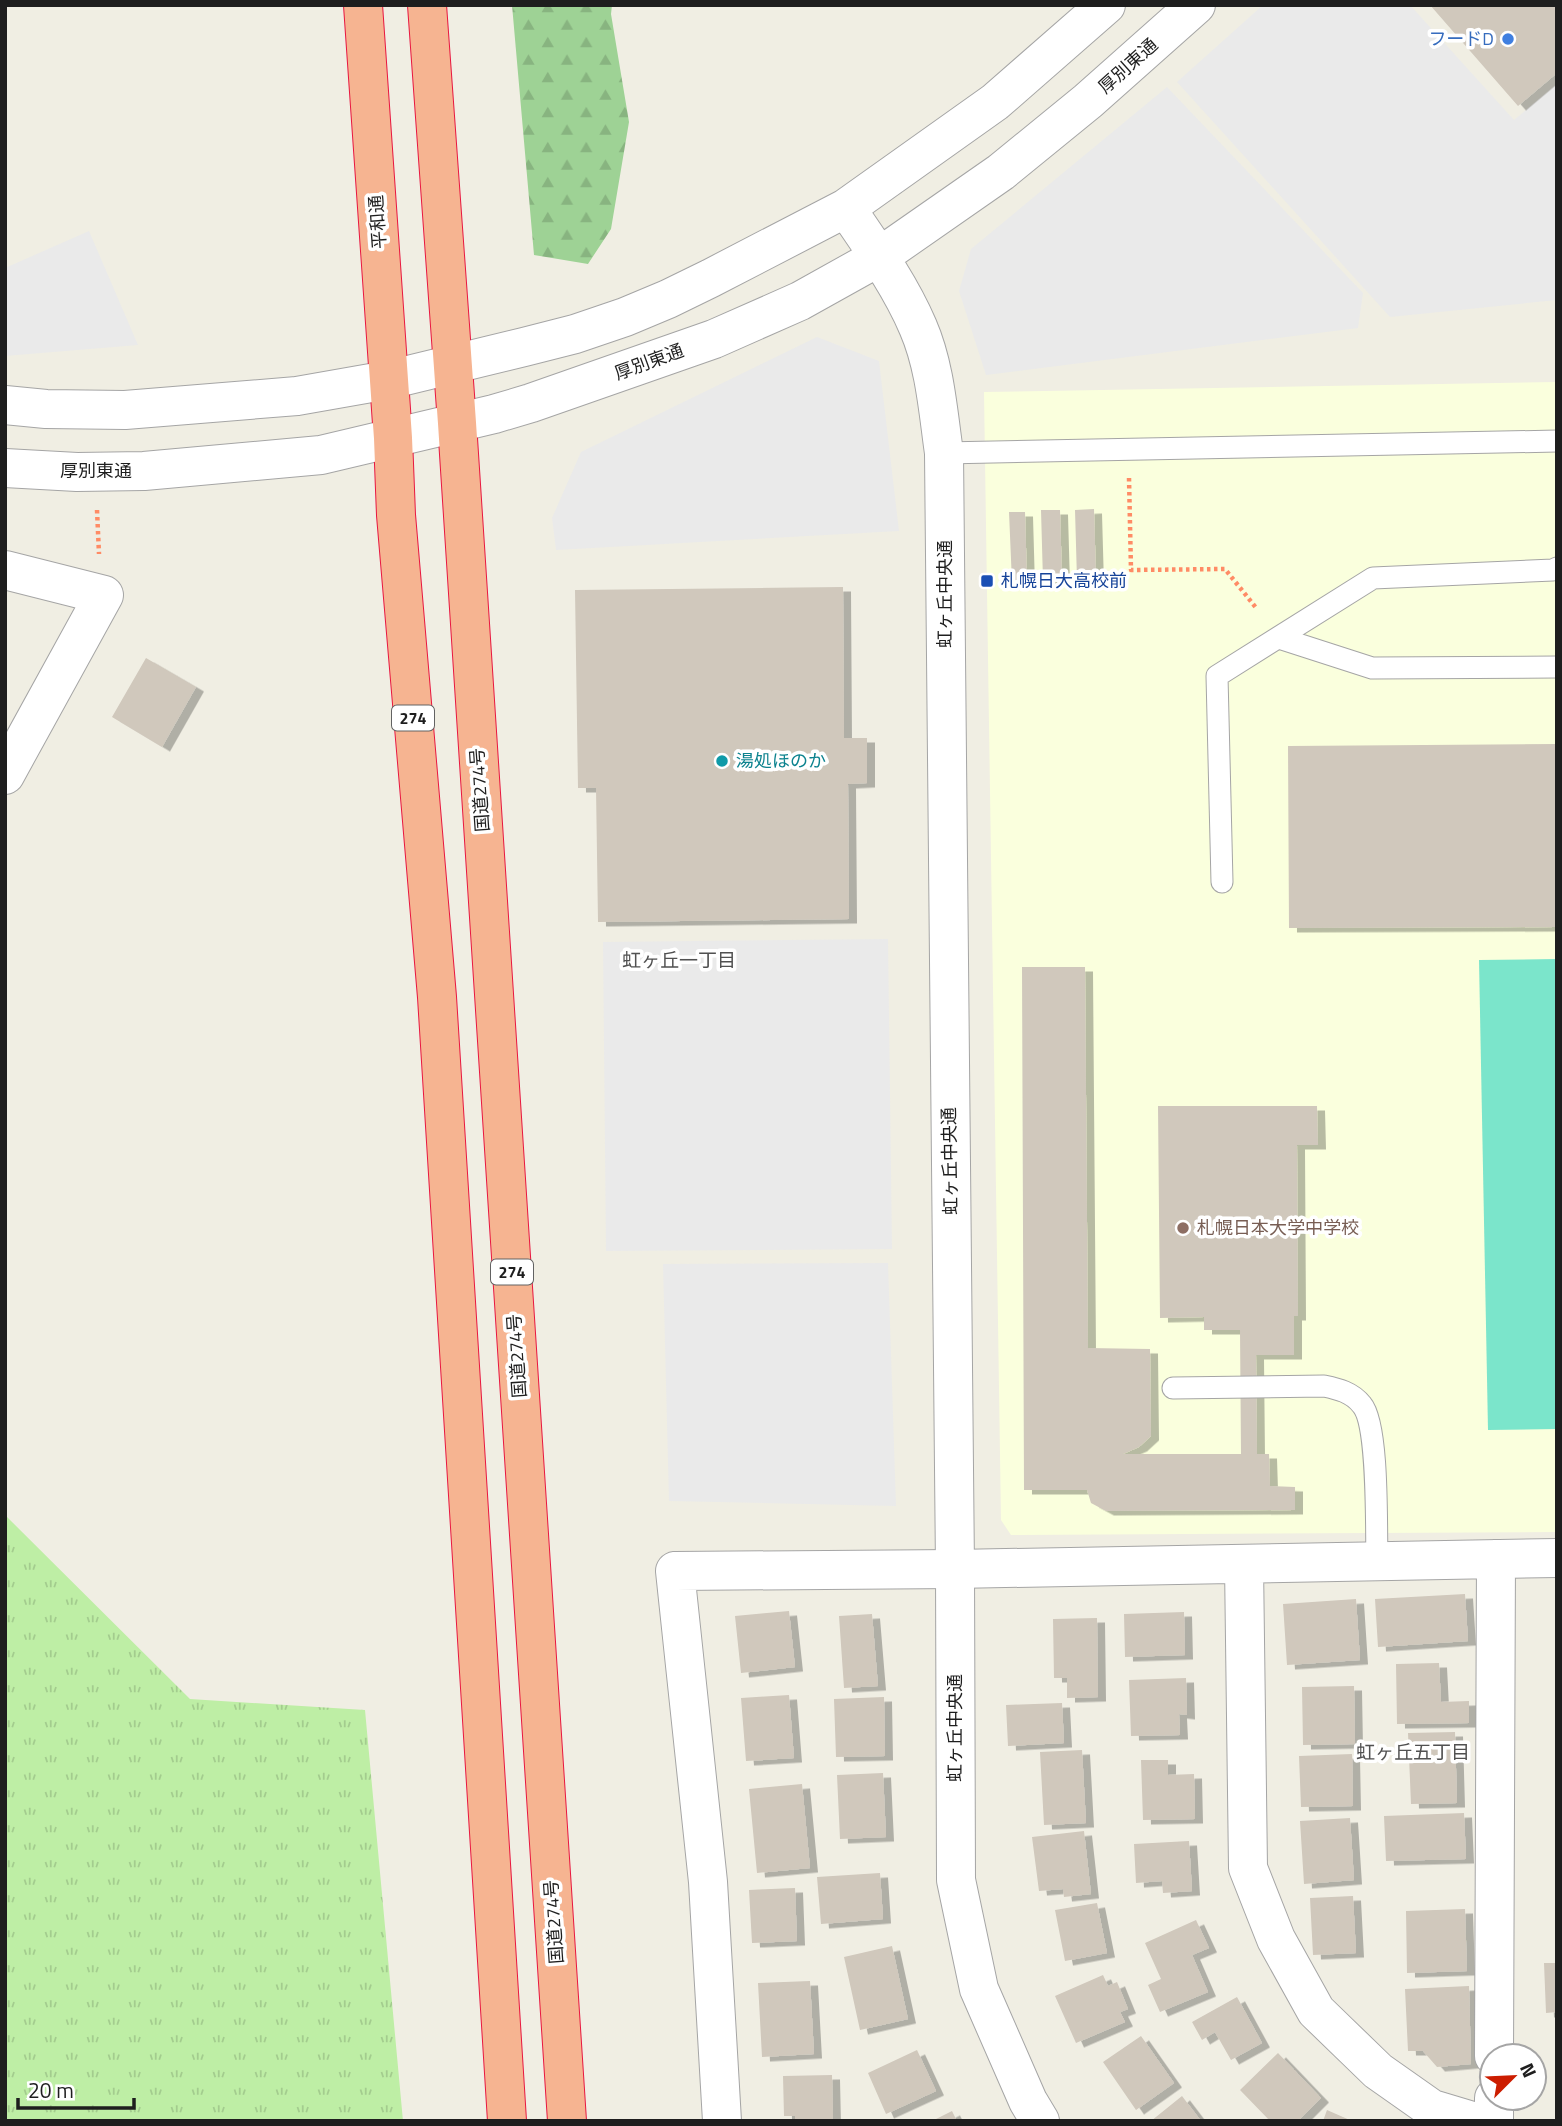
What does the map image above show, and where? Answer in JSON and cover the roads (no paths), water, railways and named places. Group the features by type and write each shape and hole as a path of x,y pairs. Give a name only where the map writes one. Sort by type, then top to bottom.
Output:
{"highway":[{"name":"平和通","path":"363,5 393,438"},
{"name":"274","path":"427,5 457,423"},
{"name":"国道274号","path":"457,423 566,2121"},
{"name":"274","path":"393,438 396,515 438,997 507,2121"}],"street":[{"path":"5,405 46,409 125,410 297,396 388,380 562,337 625,317 668,299 777,245 845,208 995,102 1106,5"},
{"name":"厚別東通","path":"5,468 144,471 321,455 531,403 714,339 800,301 879,257 1001,172 1088,102 1196,5"},
{"name":"虹ヶ丘中央通","path":"845,208 879,257 919,328 934,379 944,453 956,1880 979,1990 1028,2101 1040,2121"},
{"path":"5,570 104,595 5,775"},
{"path":"722,2121 708,1882 675,1571 955,1569 1557,1558"},
{"path":"1494,2042 1496,1559"},
{"path":"1244,1564 1248,1868 1276,1940 1316,2011 1378,2071 1432,2109 1472,2121"}],"lane":[{"path":"944,453 1557,441"},
{"path":"1222,882 1217,676 1373,578 1557,568"},
{"path":"1279,638 1372,668 1557,667"},
{"path":"1173,1388 1324,1386 1346,1391 1363,1406 1373,1436 1377,1561"}],"place":[{"name":"フードD","path":"1508,39"},
{"name":"札幌日大高校前","path":"987,581"},
{"name":"湯処ほのか","path":"722,761"},
{"name":"札幌日本大学中学校","path":"1183,1228"}],"district":[{"name":"虹ヶ丘一丁目","path":"679,960"},
{"name":"虹ヶ丘五丁目","path":"1413,1752"}]}
